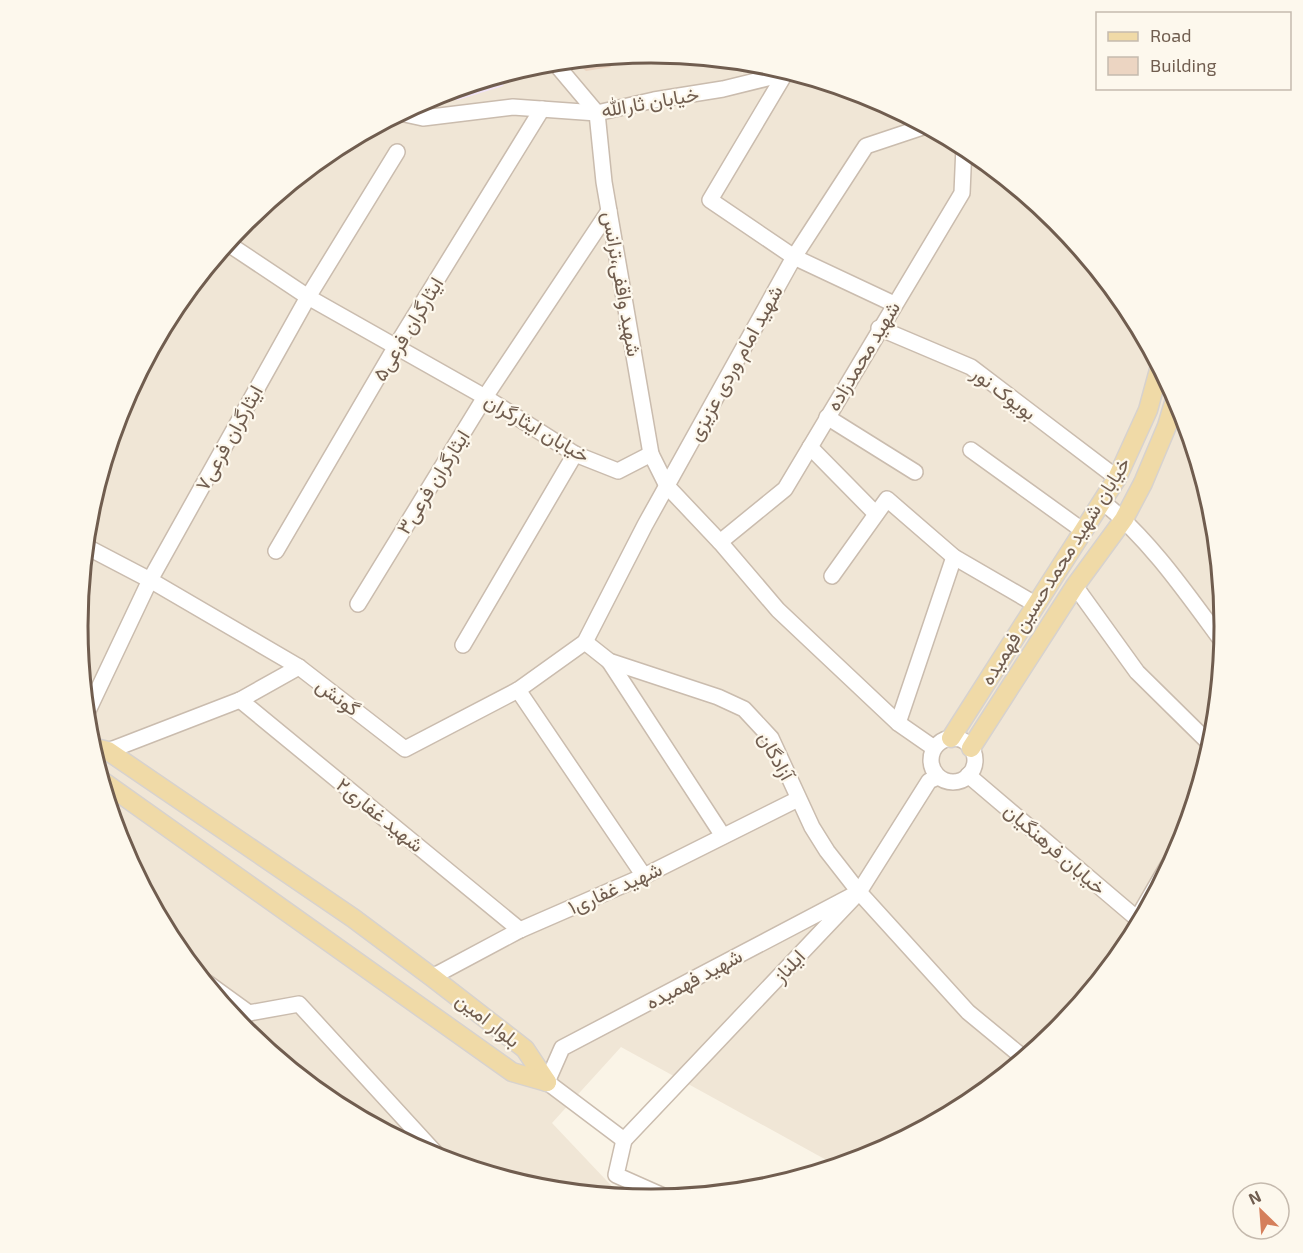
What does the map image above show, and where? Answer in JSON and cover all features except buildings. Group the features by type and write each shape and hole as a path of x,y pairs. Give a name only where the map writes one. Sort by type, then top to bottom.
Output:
{"main road":[{"name":"خیابان شهید محمدحسین فهمیده","path":"951,738 1117,478 1148,410 1157,377"},
{"name":"خیابان شهید محمدحسین فهمیده","path":"971,748 1075,586 1124,519 1143,483 1172,410"},
{"name":"بلوار امین","path":"102,750 353,918 525,1049 547,1082"},
{"name":"بلوار امین","path":"112,788 512,1072 547,1082"}],"street":[{"path":"561,71 597,113"},
{"name":"خیابان ثارالله","path":"413,116 423,118 513,107 597,113 654,100 723,89 773,77"},
{"path":"785,79 710,200 794,257 894,304"},
{"name":"ایثارگران فرعی۵","path":"276,551 396,346 542,109"},
{"name":"شهید واقفی،ترانس","path":"597,113 609,211 651,454"},
{"name":"شهید امام وردی عزیزی","path":"585,642 645,525 794,257 866,146 916,129"},
{"name":"ایثارگران فرعی۷","path":"93,700 150,580 308,297 397,152"},
{"name":"شهید محمدزاده","path":"720,542 785,489 879,328 962,193 964,157"},
{"name":"ایثارگران فرعی۳","path":"358,604 485,397 609,211"},
{"name":"خیابان ایثارگران","path":"234,248 308,297 485,397 575,454 618,471 651,454"},
{"name":"بویوک نور","path":"879,328 971,367 1117,478"},
{"path":"827,417 915,472"},
{"path":"810,447 876,514"},
{"path":"972,450 1082,530"},
{"path":"463,645 575,454"},
{"path":"651,454 667,486 720,542 778,610 898,723 934,748"},
{"path":"832,576 886,499 954,557 1035,604"},
{"path":"1103,502 1124,519 1172,575 1215,632"},
{"name":"گونش","path":"94,550 150,580 299,667 405,749 518,690 585,642"},
{"path":"898,723 954,557"},
{"path":"1075,586 1137,672 1204,738"},
{"name":"آزادگان","path":"585,642 609,661 718,697 744,709 771,738 798,799 827,851 859,892"},
{"path":"609,661 723,836"},
{"path":"102,748 240,700 299,667"},
{"path":"518,690 644,876"},
{"name":"شهید غفاری۲","path":"240,700 520,930"},
{"path":"951,738 964,741 971,748 975,758 974,766 969,775 960,781 952,782 938,777 930,764 937,743 951,738"},
{"name":"خیابان فرهنگیان","path":"969,775 1134,917"},
{"path":"938,777 928,781 859,892 969,1012 1019,1054"},
{"name":"شهید غفاری۱","path":"432,977 520,930 644,876 798,799"},
{"name":"شهید فهمیده","path":"547,1082 562,1048 859,892"},
{"name":"ایلناز","path":"624,1140 859,892"},
{"path":"245,1016 299,1004 426,1143"},
{"path":"547,1082 624,1140 616,1175 650,1190"}],"shaded area":[{"path":"652,63 688,64 761,74 797,82 867,106 901,121 965,158 995,179 1050,228 1099,283 1120,313 1157,377 1172,411 1196,481 1204,517 1214,590 1215,626 1214,663 1204,736 1185,808 1157,876 1140,908 1099,970 1050,1025 1023,1050 995,1074 933,1115 901,1132 829,1161 621,1047 552,1123 614,1189 578,1185 506,1171 436,1147 370,1115 308,1074 280,1050 253,1025 204,970 163,908 146,876 118,808 107,772 93,700 89,663 89,590 99,517 107,481 131,411 146,377 183,313 204,283 253,228 308,179 338,158 402,121 436,106 506,82 542,74 615,64"},
{"path":"504,83 503,86 452,100"}]}
